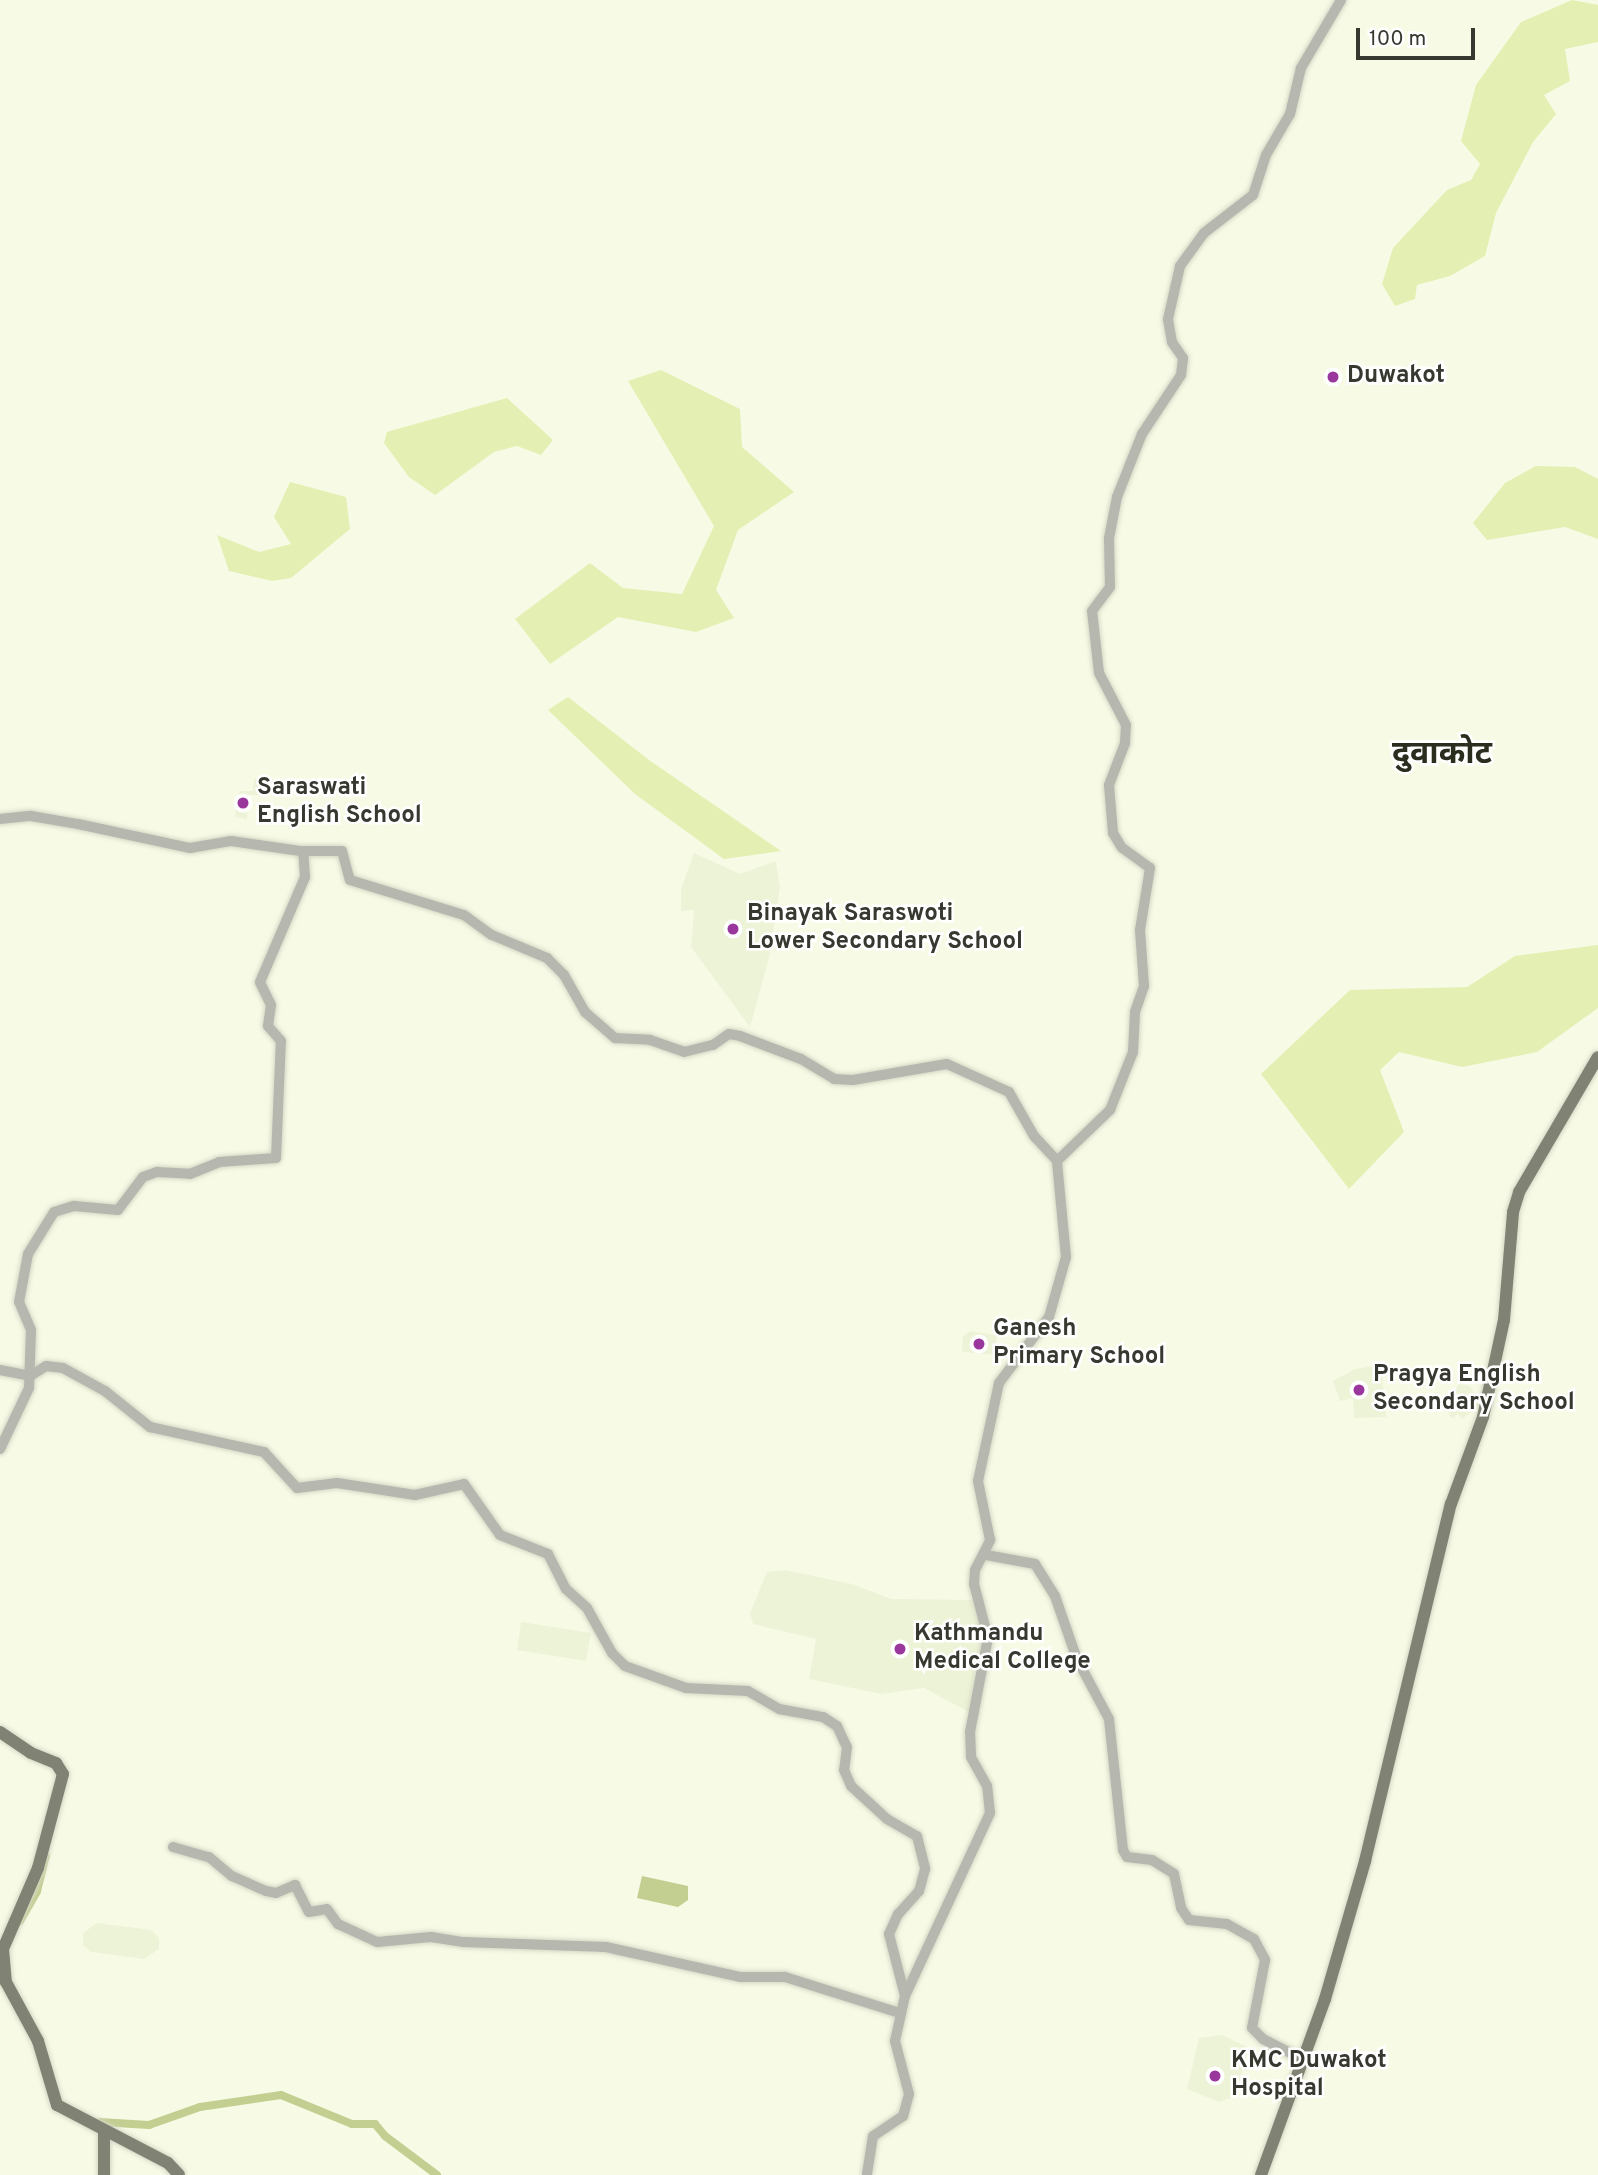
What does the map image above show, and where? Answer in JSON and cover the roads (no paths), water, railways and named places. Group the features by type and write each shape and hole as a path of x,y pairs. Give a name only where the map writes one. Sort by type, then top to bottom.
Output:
{"main road":[{"path":"1261,2175 1325,1999 1365,1861 1451,1504 1483,1418 1504,1320 1519,1192 1598,1057"},
{"path":"0,1732 31,1753 56,1763 63,1774 38,1868 3,1949 6,1982 38,2041 57,2105 169,2163 179,2175"},
{"path":"104,2131 104,2175"}],"street":[{"path":"1057,1161 1110,1110 1133,1052 1135,1012 1144,986 1140,930 1150,868 1122,848 1113,833 1109,785 1125,743 1126,725 1099,673 1092,611 1110,587 1108,550 1117,497 1143,434 1181,375 1182,358 1168,331 1172,289 1180,266 1204,233 1253,195 1266,155 1290,114 1301,68 1341,0"},
{"path":"0,819 55,820 190,848 231,841 303,851 342,850 350,880 464,915 492,935 536,950 557,966 585,1012 615,1038 650,1040 684,1052 705,1048 729,1034 740,1036 801,1059 834,1079 853,1080 947,1064 1009,1092 1034,1136 1057,1161 1066,1257 1049,1317 999,1383 978,1481 990,1540 986,1555 975,1570 974,1584 988,1638 970,1732 971,1757 987,1786 990,1813 905,1996 895,2041 909,2094 903,2116 873,2136 867,2175"},
{"path":"0,1449 29,1388 30,1330 19,1302 28,1254 54,1212 74,1206 118,1209 143,1177 157,1172 190,1174 219,1162 276,1158 281,1041 268,1026 271,1006 260,982 305,877 303,851"},
{"path":"0,1370 30,1376 46,1366 63,1368 105,1391 150,1427 264,1452 286,1478 302,1489 337,1483 415,1495 464,1484 499,1535 548,1554 566,1589 587,1608 604,1632 612,1653 625,1665 686,1688 748,1691 788,1712 830,1722 845,1740 844,1769 851,1786 920,1841 923,1881 898,1914 889,1934 905,1996"},
{"path":"986,1555 1035,1564 1055,1596 1077,1659 1109,1719 1123,1850 1127,1857 1152,1860 1174,1874 1181,1908 1189,1920 1227,1924 1254,1939 1265,1960 1252,2028 1263,2039 1302,2059"},
{"path":"173,1847 209,1857 232,1876 266,1891 276,1893 295,1885 309,1912 327,1909 338,1924 377,1942 431,1937 464,1942 606,1947 740,1977 785,1977 900,2013"}],"waterway":[{"path":"20,1921 37,1891 46,1856"},
{"path":"100,2122 149,2125 200,2107 281,2095 352,2124 375,2124 385,2136 437,2175"}],"place":[{"name":"Duwakot","path":"1333,377"},
{"name":"Saraswati English School","path":"243,803"},
{"name":"Binayak Saraswoti Lower Secondary School","path":"733,929"},
{"name":"Ganesh Primary School","path":"979,1344"},
{"name":"Pragya English Secondary School","path":"1359,1390"},
{"name":"Kathmandu Medical College","path":"900,1649"},
{"name":"KMC Duwakot Hospital","path":"1215,2076"}],"district":[{"name":"दुवाकोट","path":"1442,755"}]}
